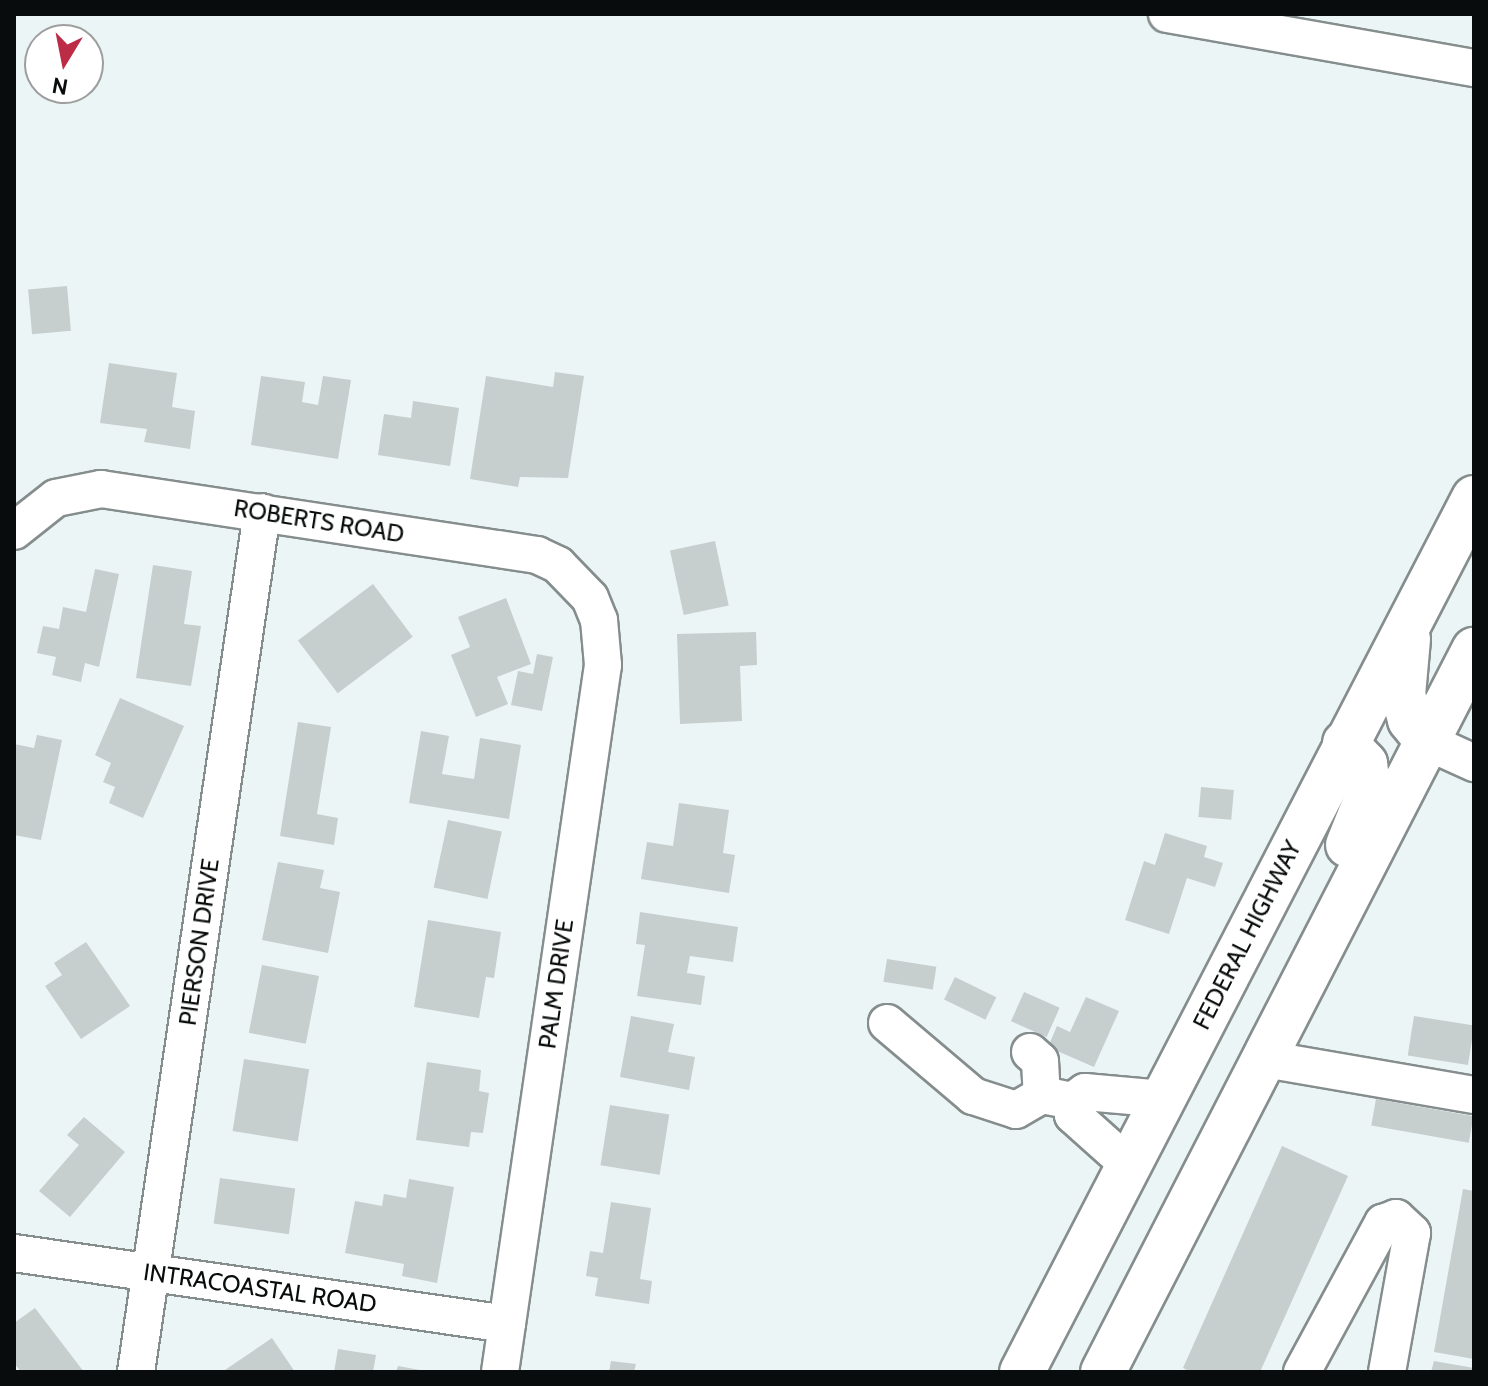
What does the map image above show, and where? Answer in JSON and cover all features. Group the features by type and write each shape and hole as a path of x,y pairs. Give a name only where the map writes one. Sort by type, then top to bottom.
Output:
{"main road":[{"name":"FEDERAL HIGHWAY","path":"1022,1372 1474,498"},
{"path":"1410,621 1403,695 1410,720 1428,742"},
{"path":"1103,1372 1474,650"},
{"path":"1261,1066 1259,1025 1272,990 1366,806 1365,764 1345,743"},
{"path":"1049,1372 1180,1115 1190,1079 1189,1049"}],"street":[{"path":"1167,14 1474,68"},
{"name":"ROBERTS ROAD","path":"25,520 78,490 101,489 537,555 567,572 590,598"},
{"name":"PIERSON DRIVE","path":"136,1372 262,512"},
{"name":"PALM DRIVE","path":"500,1372 603,665 604,642 590,598"},
{"path":"1428,742 1474,763"},
{"path":"887,1023 973,1096 1016,1110 1085,1092 1163,1099"},
{"path":"1030,1052 1040,1061 1058,1098 1129,1165"},
{"path":"1261,1066 1474,1095"},
{"path":"1302,1372 1383,1223 1396,1218 1412,1233 1387,1372"},
{"name":"INTRACOASTAL ROAD","path":"14,1253 507,1324"}],"building":[{"path":"67,286 71,331 32,334 28,289"},
{"path":"109,363 177,373 172,407 195,411 190,449 144,442 147,429 100,423"},
{"path":"555,372 584,376 568,478 520,477 518,487 470,479 486,376 553,387"},
{"path":"261,376 305,382 302,402 318,405 323,376 351,380 338,459 251,445"},
{"path":"413,401 459,408 450,466 378,455 384,414 411,418"},
{"path":"715,541 729,606 684,615 670,551"},
{"path":"153,565 192,571 184,624 201,626 191,686 136,678"},
{"path":"95,569 119,574 99,667 85,663 81,682 52,675 56,657 37,653 43,626 59,629 63,607 86,612"},
{"path":"373,584 413,637 338,693 298,641"},
{"path":"506,598 531,664 497,677 508,704 476,717 451,655 470,647 458,617"},
{"path":"756,632 757,665 740,666 742,721 680,724 677,634"},
{"path":"537,654 553,657 542,711 511,705 518,671 533,674"},
{"path":"120,698 184,726 143,818 109,803 115,787 103,782 111,763 95,755"},
{"path":"298,722 331,727 317,814 338,818 334,845 280,836"},
{"path":"421,731 449,736 442,774 474,779 480,738 521,745 509,819 409,803"},
{"path":"37,735 62,740 41,840 14,835 14,744 34,748"},
{"path":"1201,787 1234,790 1231,820 1198,817"},
{"path":"679,803 729,810 723,853 735,855 729,893 641,879 647,842 673,846"},
{"path":"448,820 502,831 487,899 434,887"},
{"path":"1165,833 1207,846 1204,857 1223,863 1215,887 1187,878 1169,934 1125,920 1144,861 1155,865"},
{"path":"278,862 324,870 320,888 340,892 328,953 262,940"},
{"path":"640,912 738,927 733,962 690,956 687,973 705,976 701,1005 637,996 645,945 636,944"},
{"path":"428,920 501,932 494,978 486,977 479,1018 414,1007"},
{"path":"86,942 130,1006 81,1039 45,986 62,975 54,963"},
{"path":"887,959 936,967 933,990 883,982"},
{"path":"262,965 319,976 306,1044 249,1033"},
{"path":"955,977 996,997 985,1020 944,999"},
{"path":"1024,992 1060,1008 1047,1037 1011,1021"},
{"path":"1086,997 1119,1011 1094,1067 1048,1047 1057,1026 1070,1032"},
{"path":"631,1016 674,1024 668,1052 695,1057 689,1090 620,1077"},
{"path":"1414,1016 1474,1026 1468,1065 1408,1056"},
{"path":"244,1059 309,1069 298,1141 233,1131"},
{"path":"427,1062 481,1070 479,1091 489,1093 483,1133 471,1132 469,1147 416,1140"},
{"path":"1376,1099 1473,1116 1469,1143 1371,1126"},
{"path":"610,1105 669,1114 660,1175 600,1165"},
{"path":"84,1117 125,1152 70,1217 39,1191 79,1145 67,1135"},
{"path":"1282,1146 1348,1176 1260,1372 1191,1372 1183,1368"},
{"path":"220,1178 295,1189 289,1234 214,1224"},
{"path":"409,1179 454,1187 437,1283 402,1276 404,1264 345,1253 355,1201 382,1206 384,1194 406,1198"},
{"path":"1463,1189 1474,1191 1474,1359 1434,1352"},
{"path":"611,1202 651,1208 640,1279 652,1281 649,1304 595,1296 598,1278 586,1276 590,1251 603,1253"},
{"path":"35,1308 84,1372 21,1372 14,1363 14,1323"},
{"path":"272,1338 295,1372 222,1372"},
{"path":"338,1349 376,1355 373,1372 334,1372"},
{"path":"611,1361 636,1364 634,1372 609,1372"},
{"path":"1434,1361 1474,1368 1474,1372 1431,1372"},
{"path":"398,1366 420,1370 420,1372 396,1372"}]}
